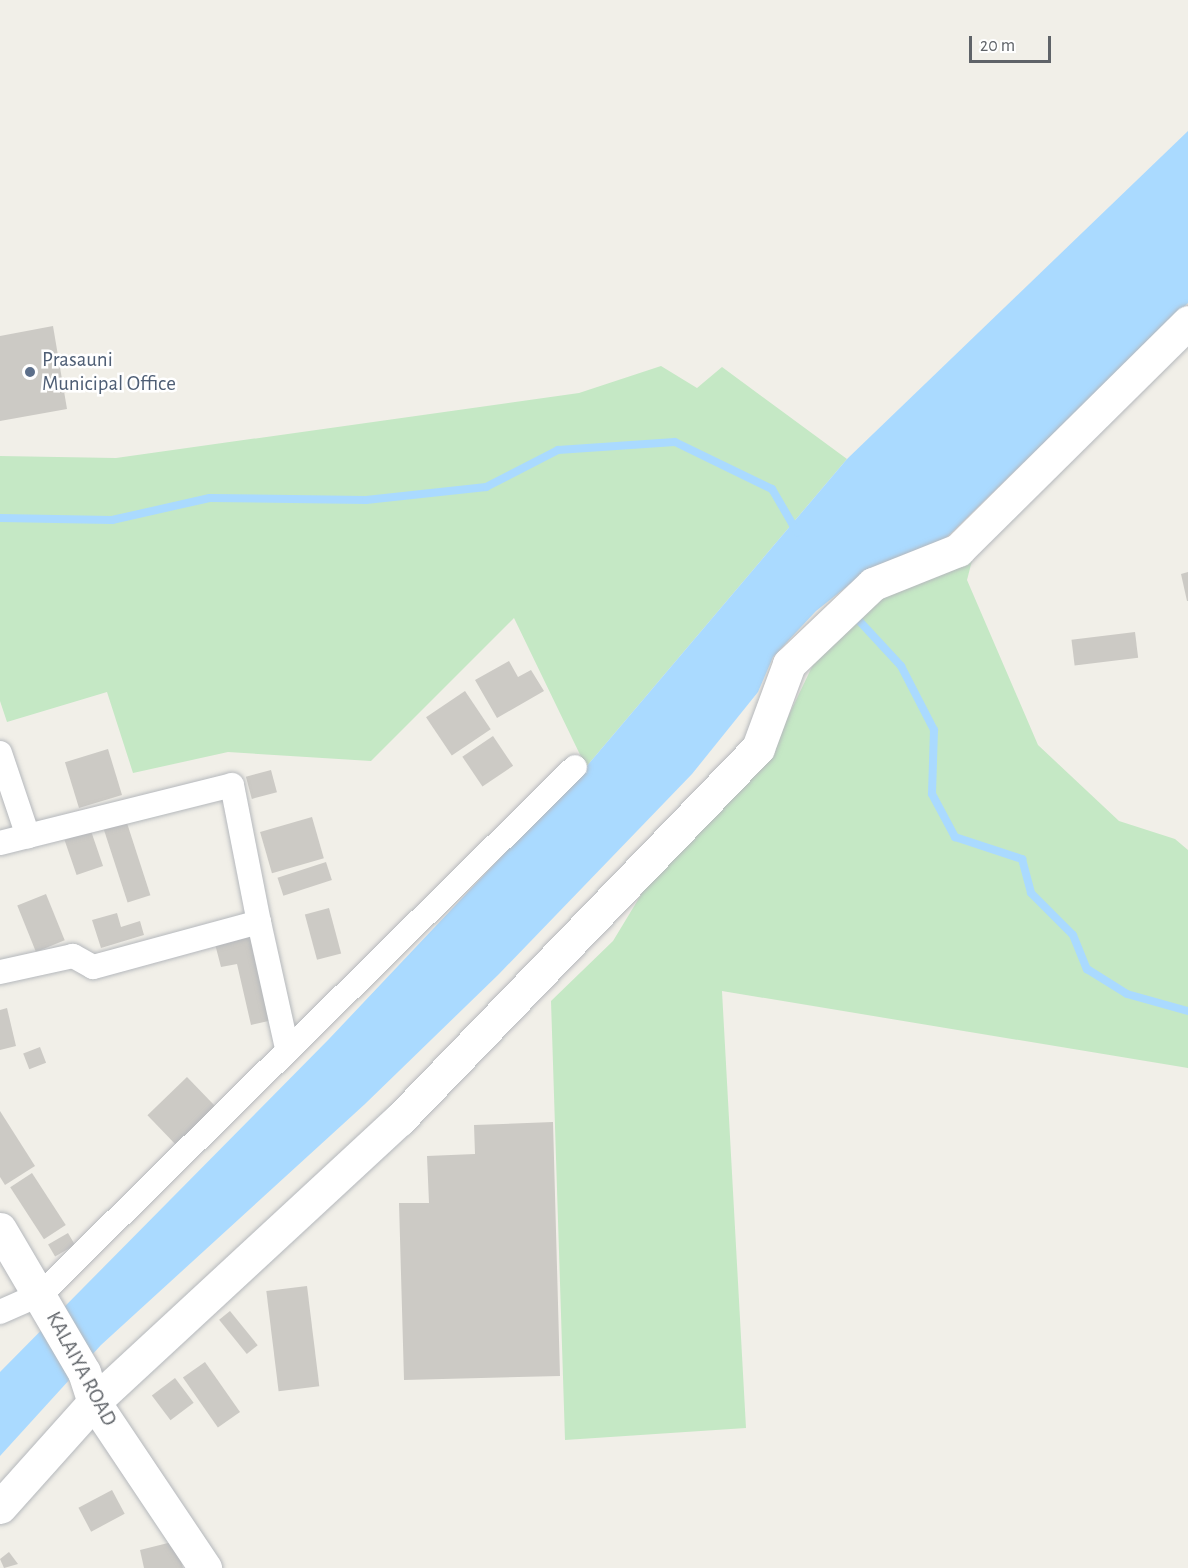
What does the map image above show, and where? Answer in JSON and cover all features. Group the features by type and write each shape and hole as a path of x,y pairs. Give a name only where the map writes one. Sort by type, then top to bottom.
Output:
{"main road":[{"path":"0,1508 89,1387 399,1120 758,748 789,663 873,584 958,550 1188,322"},
{"name":"KALAIYA ROAD","path":"0,1229 41,1294 89,1387 205,1568"}],"street":[{"path":"0,753 28,836"},
{"path":"0,1312 41,1294 287,1048 575,767"},
{"path":"0,843 232,785 287,1048"},
{"path":"0,972 73,956 93,967 259,922"}],"green space":[{"path":"661,366 697,388 722,367 847,459 586,767 514,618 371,761 228,752 133,773 107,692 7,722 0,701 0,456 116,458 579,393"},
{"path":"975,549 967,580 1038,745 1119,821 1175,839 1188,850 1188,1068 722,991 746,1428 565,1440 551,1001 613,941 656,870 764,767 820,650 866,606"}],"water":[{"path":"1188,131 1188,303 945,539 855,580 816,611 773,657 758,692 692,774 499,974 365,1104 101,1345 0,1456 0,1372 329,1039 586,767 847,459"}],"building":[{"name":"Prasauni Municipal Office","path":"53,326 67,409 0,421 0,336"},
{"path":"1188,572 1188,601 1187,601 1181,574"},
{"path":"1135,632 1138,658 1075,666 1071,640"},
{"path":"509,661 518,677 531,670 544,691 497,718 475,680"},
{"path":"465,691 491,729 452,755 426,717"},
{"path":"493,736 513,766 482,787 462,757"},
{"path":"108,749 122,795 79,808 65,762"},
{"path":"271,770 277,792 252,799 246,777"},
{"path":"312,817 324,858 272,873 260,832"},
{"path":"126,820 150,895 128,903 103,827"},
{"path":"91,831 103,866 77,875 65,840"},
{"path":"326,862 332,880 283,896 277,878"},
{"path":"46,894 65,940 36,952 17,906"},
{"path":"329,908 341,953 317,960 305,914"},
{"path":"117,913 121,927 140,921 144,935 101,948 92,920"},
{"path":"253,935 273,1020 251,1025 237,964 221,967 215,944"},
{"path":"7,1008 16,1046 0,1050 0,1010"},
{"path":"40,1047 46,1063 29,1069 23,1053"},
{"path":"187,1077 216,1107 177,1145 147,1115"},
{"path":"0,1111 35,1166 5,1185 0,1177"},
{"path":"553,1122 560,1376 404,1380 399,1203 429,1203 427,1156 475,1154 474,1125"},
{"path":"32,1173 66,1225 44,1239 10,1187"},
{"path":"68,1233 75,1245 55,1257 48,1244"},
{"path":"307,1286 319,1386 279,1391 266,1291"},
{"path":"230,1311 258,1345 247,1354 219,1320"},
{"path":"205,1362 240,1412 218,1427 183,1377"},
{"path":"175,1378 194,1403 170,1420 152,1395"},
{"path":"112,1490 125,1514 91,1532 78,1508"},
{"path":"176,1541 183,1568 144,1568 140,1550"},
{"path":"9,1552 18,1564 4,1568 0,1559"}],"waterway":[{"path":"0,518 112,520 210,498 366,500 486,487 558,450 675,442 772,489 797,532"},
{"path":"851,612 901,666 934,730 932,794 955,837 1022,859 1031,893 1073,935 1087,969 1127,994 1188,1011"}],"place":[{"name":"Prasauni Municipal Office","path":"30,372"}]}
